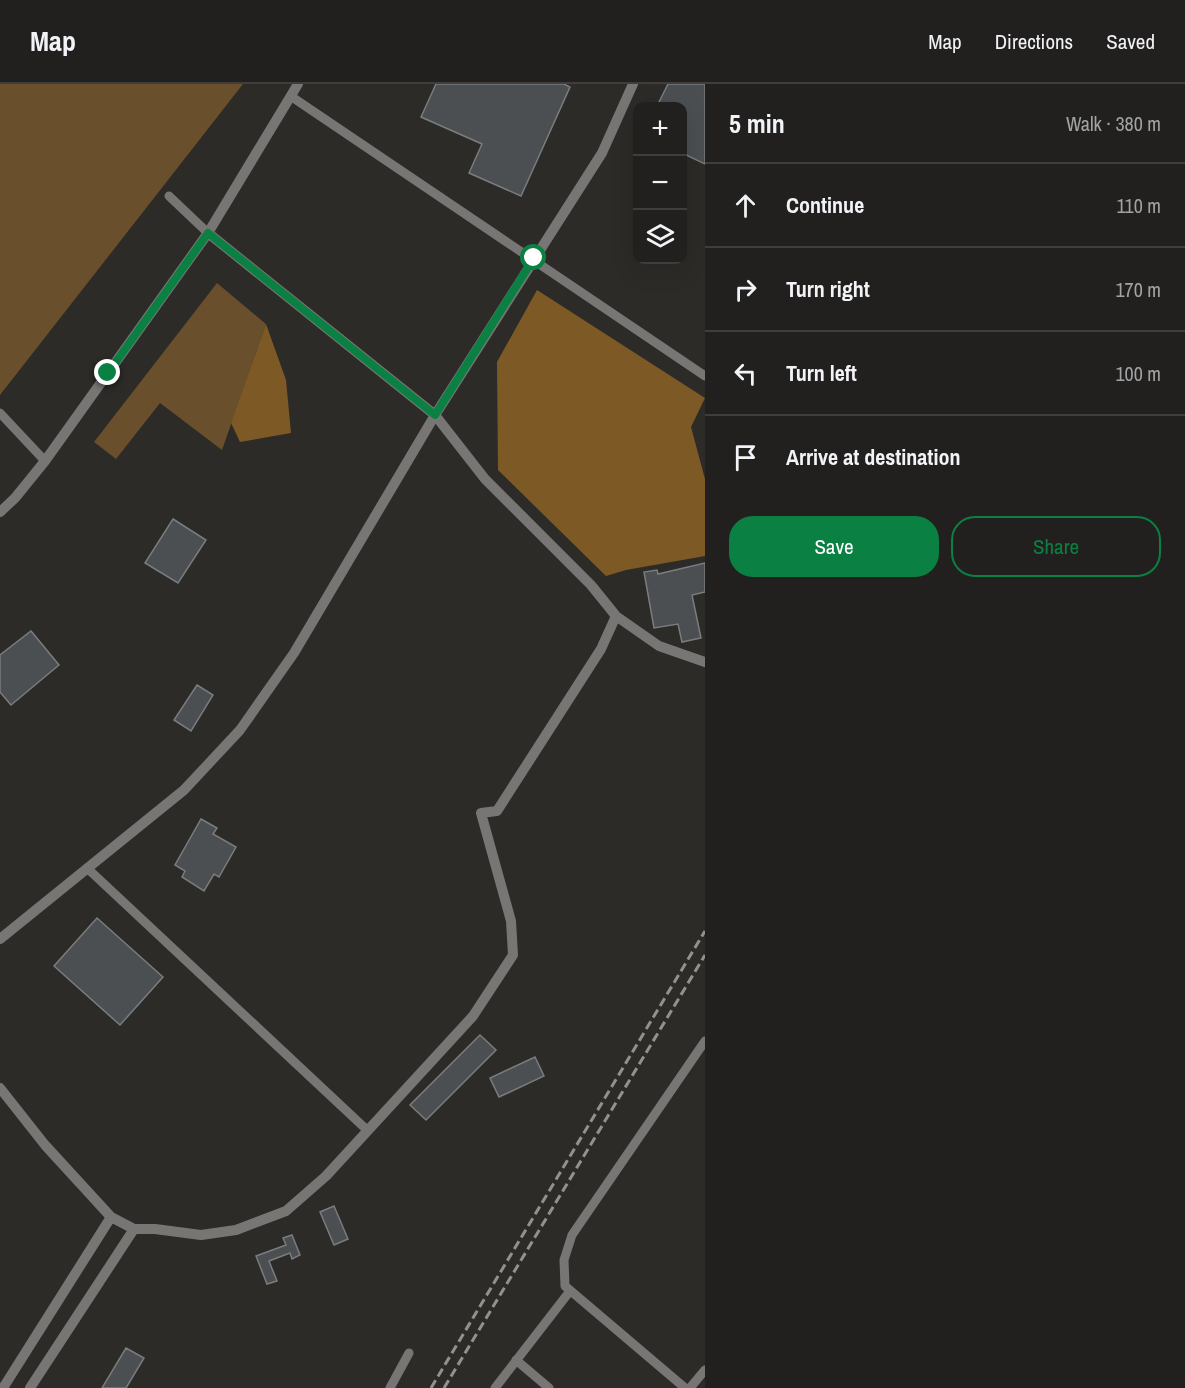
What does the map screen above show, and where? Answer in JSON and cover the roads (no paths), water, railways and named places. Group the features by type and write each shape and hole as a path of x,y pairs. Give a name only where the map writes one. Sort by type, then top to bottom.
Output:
{"street":[{"path":"0,512 15,498 45,461 208,233 298,84"},
{"path":"0,939 184,790 240,730 294,652 435,415 602,153 633,84"},
{"path":"292,97 534,258 705,376"},
{"path":"169,196 208,233 435,415 485,479 591,585 616,616 659,646 705,662"},
{"path":"0,413 45,461"},
{"path":"0,1088 45,1145 111,1217 134,1229 155,1229 201,1235 236,1230 286,1211 326,1176 473,1016 513,955 511,921 481,813 497,811 601,649 616,616"},
{"path":"87,868 367,1130"},
{"path":"685,1388 565,1286 564,1260 572,1235 705,1041"},
{"path":"3,1388 111,1217"},
{"path":"30,1388 134,1229"},
{"path":"495,1388 570,1291"},
{"path":"390,1388 409,1353"},
{"path":"516,1360 549,1388"},
{"path":"690,1388 705,1370"}],"railway":[{"path":"431,1388 705,931"},
{"path":"444,1388 705,955"}]}
